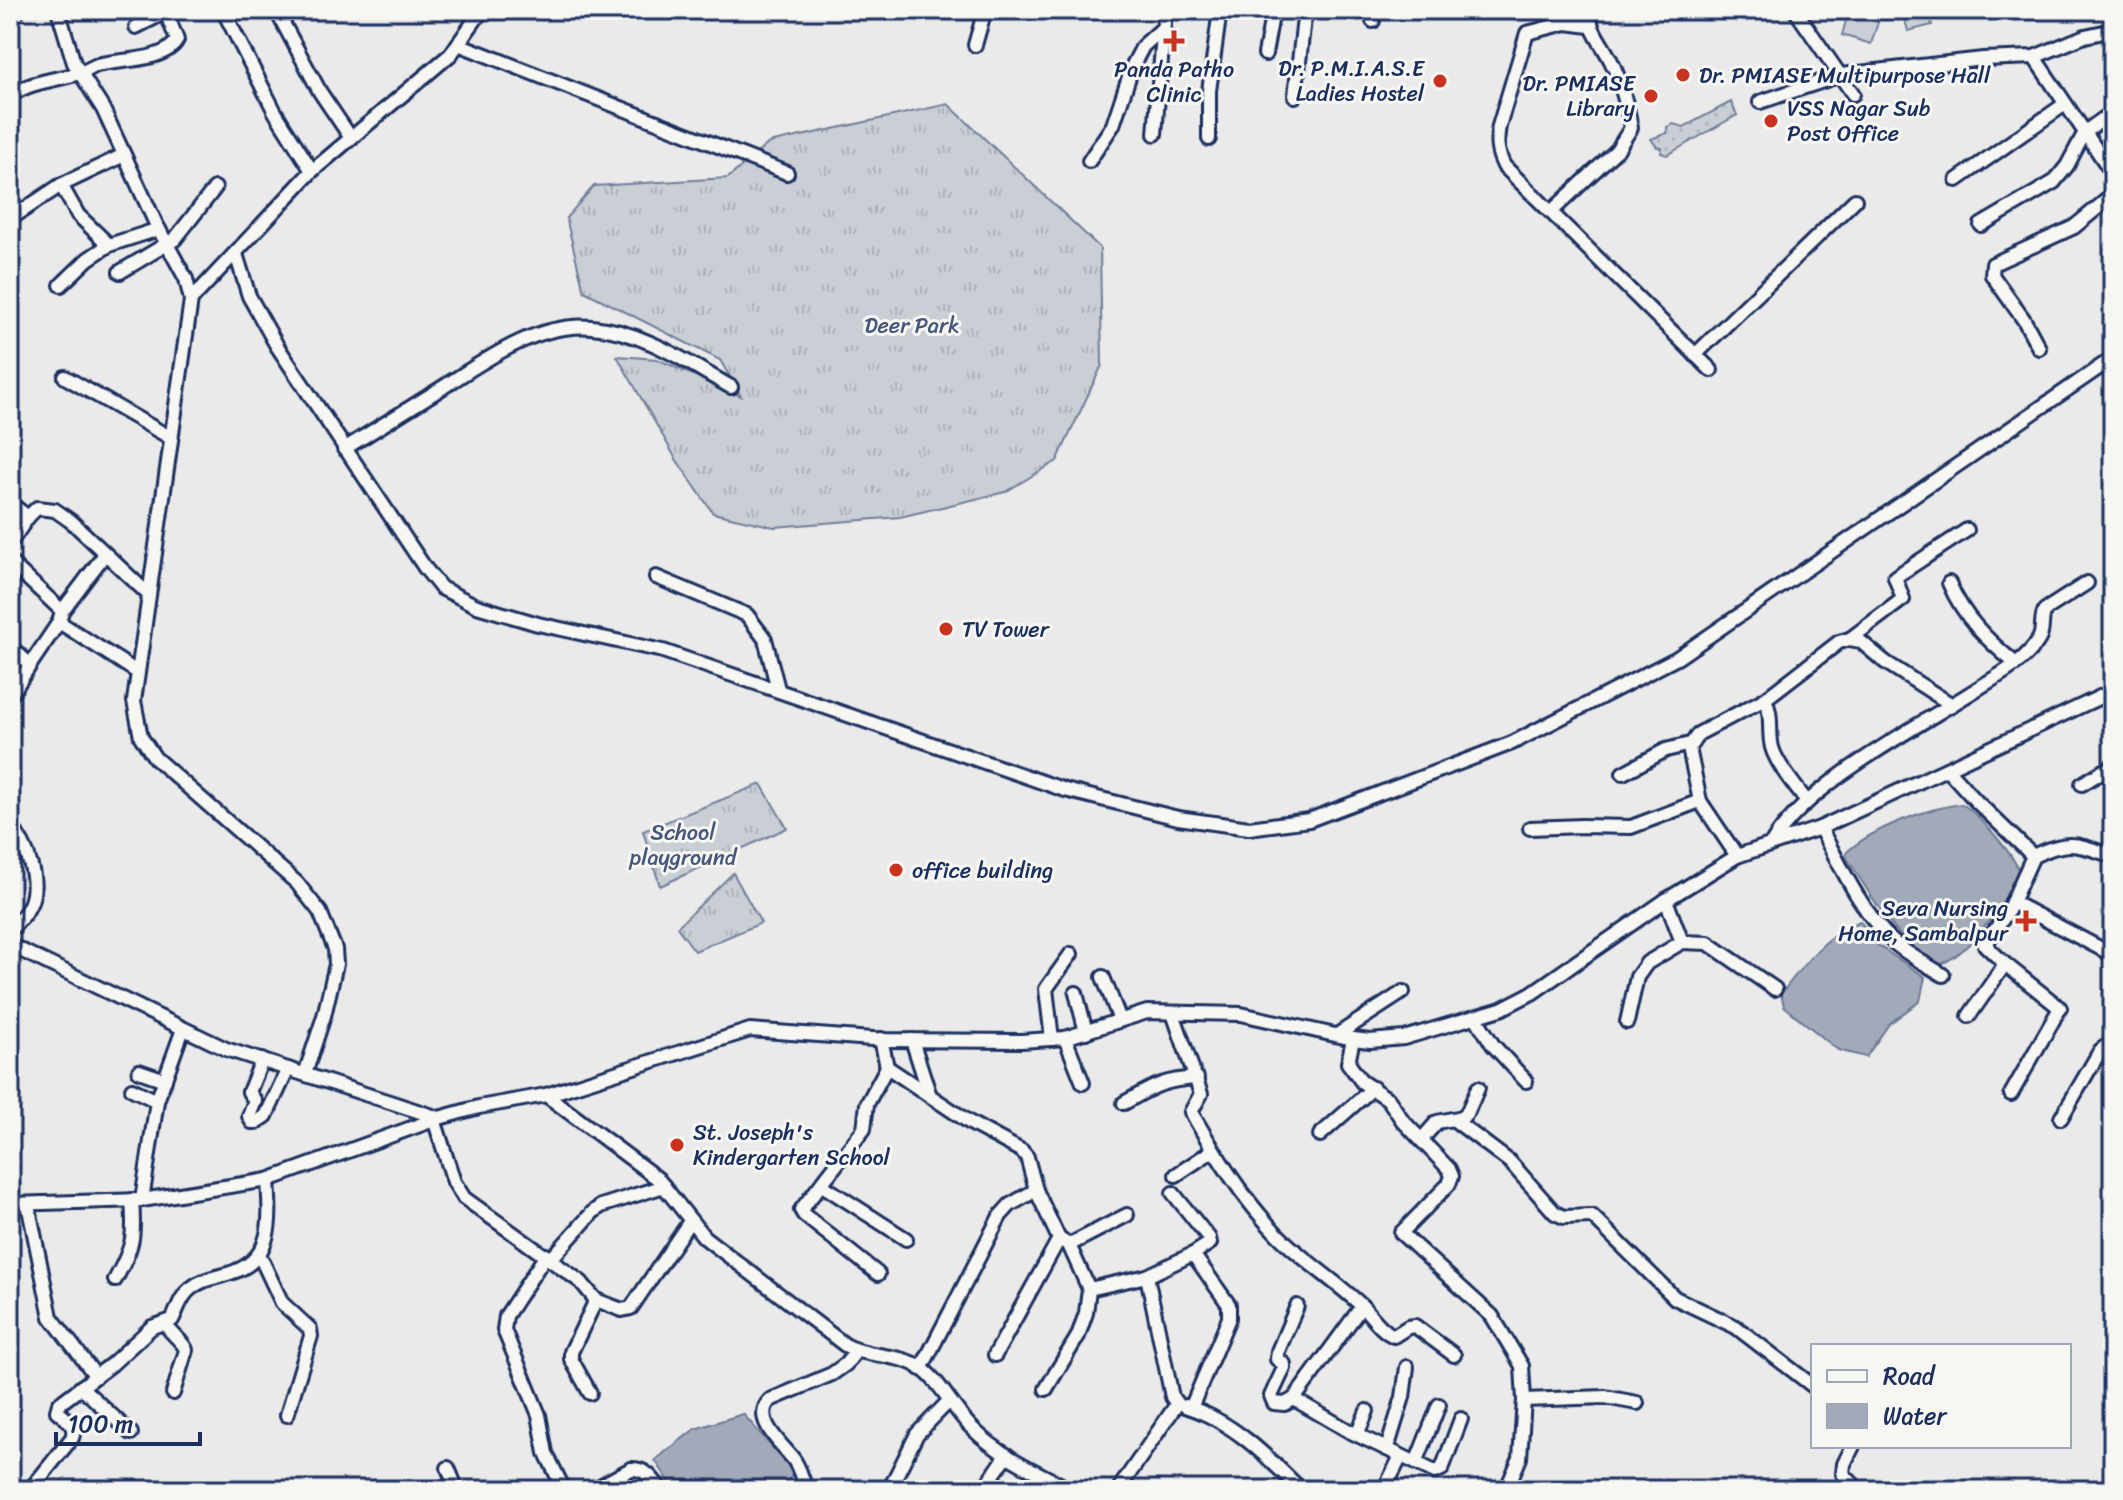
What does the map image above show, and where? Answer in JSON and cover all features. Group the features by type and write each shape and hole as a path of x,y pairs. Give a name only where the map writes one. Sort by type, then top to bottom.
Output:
{"street":[{"path":"10,14 19,10"},
{"path":"58,10 74,63 103,109 186,279 191,300 137,672 134,701 141,737 155,758 297,883 320,912 331,937 336,964 334,980 305,1074"},
{"path":"223,10 275,112 312,171"},
{"path":"276,10 320,92 351,138"},
{"path":"191,300 312,171 451,54 482,10"},
{"path":"975,45 985,10"},
{"path":"1155,134 1165,10"},
{"path":"1209,139 1209,91 1220,10"},
{"path":"1265,54 1273,10"},
{"path":"1295,96 1305,10"},
{"path":"1551,212 1617,150 1631,128 1624,90 1590,26 1588,10"},
{"path":"1795,10 1853,94"},
{"path":"10,96 31,85 80,73 97,65 162,54 177,40 168,11 136,27"},
{"path":"1590,26 1566,23 1527,33 1507,94 1496,140 1498,154 1504,166 1711,370"},
{"path":"1089,161 1113,125 1138,55 1143,46 1162,29"},
{"path":"1760,102 1841,75 1983,59 2034,57 2085,36 2113,30"},
{"path":"458,44 787,173"},
{"path":"2034,57 2113,174"},
{"path":"1957,180 2065,104"},
{"path":"1981,225 2054,182 2067,166 2085,132 2113,112"},
{"path":"10,219 61,185 124,155"},
{"path":"61,185 78,215 109,245"},
{"path":"120,272 168,245 215,188"},
{"path":"2039,348 2024,320 1992,275 1993,264 2074,227 2113,195"},
{"path":"1695,355 1855,200"},
{"path":"61,285 88,259 109,245 159,229"},
{"path":"236,254 249,296 277,346 425,568 441,588 456,597 538,624 663,651 1065,790 1178,818 1249,828 1309,820 1512,743 1677,658 2113,358"},
{"path":"344,449 492,357 531,337 559,328 591,326 624,333 666,350 731,387"},
{"path":"65,377 171,438"},
{"path":"10,503 28,517"},
{"path":"10,543 37,508 55,510 148,594"},
{"path":"1623,773 1666,750 1690,744 1698,734 1765,699 1839,642 1850,639 1903,599 1895,577 1967,530"},
{"path":"10,696 60,616 105,554"},
{"path":"10,562 60,616 137,672"},
{"path":"656,577 747,615 765,639 778,689"},
{"path":"1949,583 1957,603 1981,636 2016,664"},
{"path":"1772,843 1783,824 1807,802 1867,758 2016,664 2039,639 2045,610 2087,583"},
{"path":"1850,639 1860,641 1885,662 1952,705"},
{"path":"10,646 30,665"},
{"path":"10,1204 137,1200 268,1180 436,1119 479,1107 546,1095 750,1030 912,1040 1059,1039 1147,1012 1241,1014 1353,1039 1404,1038 1476,1018 1532,993 1666,900 1737,856 1820,828 2113,691"},
{"path":"1765,699 1770,709 1770,745 1807,802"},
{"path":"1690,744 1700,801 1737,856"},
{"path":"2082,784 2113,765"},
{"path":"1948,770 2033,856"},
{"path":"1530,828 1631,827 1700,801"},
{"path":"10,825 27,854 34,890 29,908 10,930"},
{"path":"1820,828 1881,929 1904,951 1943,975"},
{"path":"2011,1094 2060,1008 1985,945 2012,902 2033,856 2056,845 2067,845 2113,856"},
{"path":"1666,900 1682,942"},
{"path":"2012,902 2113,955"},
{"path":"1627,1022 1637,977 1647,963 1682,942 1708,943 1775,989"},
{"path":"10,945 226,1049 436,1119"},
{"path":"1071,954 1046,989 1059,1039 1083,1083"},
{"path":"1969,1016 2005,964"},
{"path":"1103,977 1120,1020"},
{"path":"1337,1035 1403,992"},
{"path":"1076,993 1086,1032"},
{"path":"1173,1013 1201,1094 1191,1112 1212,1151 1276,1234 1362,1306 1391,1335 1415,1326 1454,1355"},
{"path":"1476,1018 1493,1045 1526,1081"},
{"path":"115,1280 135,1236 137,1200 157,1101 183,1029"},
{"path":"878,1274 804,1215 803,1207 864,1129 867,1104 887,1067 881,1039"},
{"path":"1353,1039 1348,1063 1362,1082 1388,1099 1449,1169 1452,1178 1401,1233 1492,1316 1522,1366 1524,1400 1520,1458 1506,1490"},
{"path":"912,1040 930,1096"},
{"path":"2061,1118 2100,1051 2106,1046 2113,1047"},
{"path":"262,1060 249,1092 255,1101 249,1116 252,1122 266,1116 288,1069"},
{"path":"887,1067 1027,1157 1036,1190 1089,1289 1086,1313 1078,1336 1046,1389"},
{"path":"139,1071 165,1080"},
{"path":"1124,1103 1157,1084 1172,1079 1197,1078"},
{"path":"1320,1135 1373,1088"},
{"path":"1421,1140 1437,1122 1463,1117 1478,1088"},
{"path":"132,1089 157,1101"},
{"path":"546,1095 664,1186 704,1237 856,1351 903,1360 921,1369 975,1431 1007,1455 1071,1490"},
{"path":"436,1119 457,1190 473,1205 581,1282 596,1300 622,1310 631,1308 690,1221"},
{"path":"1453,1119 1510,1162 1555,1213 1564,1217 1592,1216 1675,1298 1736,1327 1811,1384"},
{"path":"1176,1175 1212,1151"},
{"path":"30,1490 72,1438 74,1427 57,1409 59,1404 152,1327 166,1325 172,1320 188,1290 206,1278 235,1272 266,1245 268,1180"},
{"path":"822,1185 906,1239"},
{"path":"564,1490 546,1453 539,1415 504,1330 506,1316 549,1257 593,1212 601,1206 664,1186"},
{"path":"921,1369 1000,1216 1010,1205 1036,1190"},
{"path":"1089,1289 1147,1276 1210,1243 1173,1193"},
{"path":"28,1204 51,1317 95,1375"},
{"path":"995,1355 1064,1242 1127,1215"},
{"path":"259,1254 277,1296 310,1329 311,1336 287,1415"},
{"path":"1191,1408 1229,1318 1229,1305 1193,1254"},
{"path":"1147,1276 1172,1397 1177,1404 1234,1431 1265,1454 1301,1490"},
{"path":"590,1393 571,1359 571,1352 596,1300"},
{"path":"1297,1306 1278,1351 1277,1359 1284,1368 1271,1396 1279,1404 1294,1399 1362,1306"},
{"path":"166,1325 186,1350 173,1393"},
{"path":"806,1490 796,1462 772,1434 764,1407 770,1400 832,1374 846,1364 856,1351"},
{"path":"1387,1449 1403,1397 1407,1367"},
{"path":"81,1387 131,1433"},
{"path":"1524,1400 1605,1397 1637,1403"},
{"path":"1294,1399 1357,1435 1435,1472 1442,1469 1461,1419"},
{"path":"889,1490 917,1434 949,1401"},
{"path":"1118,1490 1177,1404"},
{"path":"1416,1463 1439,1405"},
{"path":"1357,1435 1367,1411"},
{"path":"1852,1448 1843,1474 1859,1490"},
{"path":"983,1490 1007,1455"},
{"path":"1384,1490 1401,1456"},
{"path":"448,1468 457,1490"},
{"path":"593,1490 637,1468 651,1476 661,1490"},
{"path":"870,1490 877,1490"}],"green space":[{"path":"1849,10 1929,10 1932,25 1908,31 1904,17 1880,16 1871,44 1842,35"},
{"path":"1731,102 1737,115 1667,155 1661,153 1662,148 1651,139 1667,133 1667,127 1673,124 1684,127"},
{"name":"Deer Park","path":"948,104 1100,248 1102,365 1057,461 1005,492 900,517 774,527 713,513 676,459 617,356 657,359 741,396 720,360 584,291 566,218 594,186 728,178 769,143"},
{"name":"School playground","path":"761,784 787,828 660,886 643,831"},
{"name":"School playground","path":"733,873 761,923 695,951 677,927"}],"water":[{"path":"1962,804 1996,837 2013,859 2020,876 1975,938 1953,958 1941,964 1912,947 1899,934 1846,857 1847,852 1858,843 1886,827 1917,815"},
{"path":"1860,921 1879,946 1925,977 1920,1001 1889,1024 1866,1057 1838,1050 1784,1006 1781,994 1825,943"},
{"path":"743,1414 794,1472 782,1490 675,1490 655,1460 695,1429"}],"place":[{"name":"Panda Patho Clinic","path":"1174,41"},
{"name":"Dr. PMIASE Multipurpose Hall","path":"1683,75"},
{"name":"Dr. P.M.I.A.S.E Ladies Hostel","path":"1440,81"},
{"name":"Dr. PMIASE Library","path":"1651,96"},
{"name":"VSS Nagar Sub Post Office","path":"1771,121"},
{"name":"TV Tower","path":"946,629"},
{"name":"office building","path":"896,870"},
{"name":"Seva Nursing Home, Sambalpur","path":"2026,921"},
{"name":"St. Joseph's Kindergarten School","path":"677,1145"}]}
